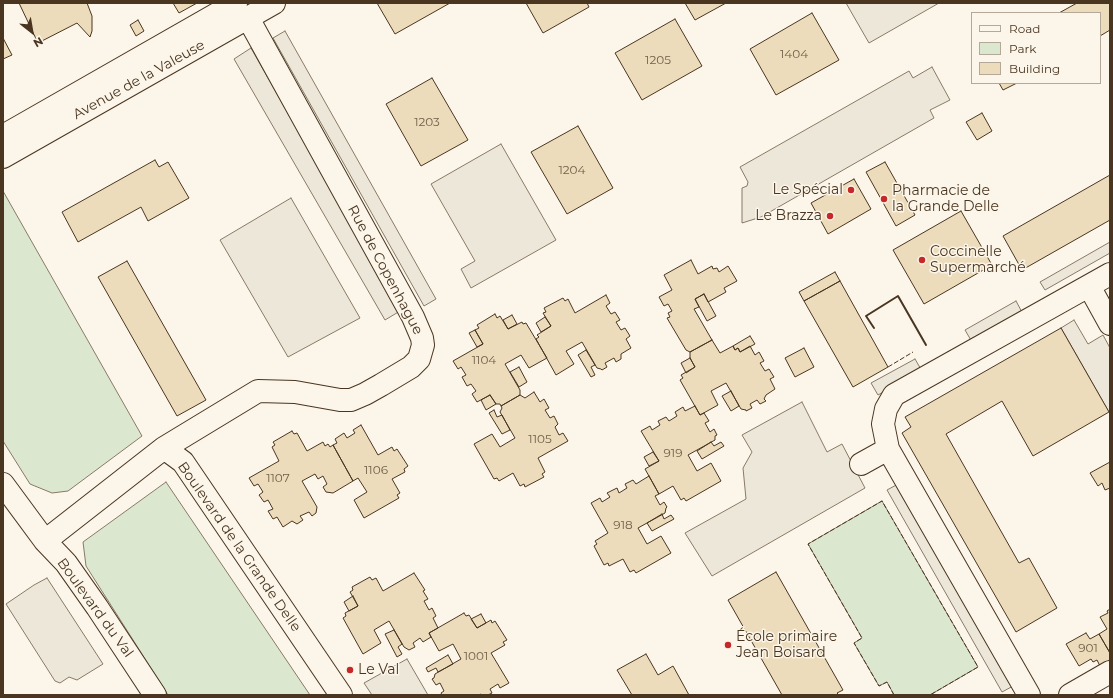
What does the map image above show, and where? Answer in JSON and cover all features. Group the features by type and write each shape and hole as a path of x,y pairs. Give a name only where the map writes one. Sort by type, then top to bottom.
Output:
{"street":[{"name":"Avenue de la Valeuse","path":"3,136 245,8 274,3"},
{"name":"Avenue de la Valeuse","path":"3,157 245,8"},
{"name":"Rue de Copenhague","path":"164,448 258,391 295,392 340,400 351,400 366,394 411,367 419,359 423,345 422,338 413,317 245,8"},
{"path":"1024,692 888,449 883,424 886,409 894,395 1110,274"},
{"path":"1088,286 1110,324"},
{"path":"45,541 164,448"},
{"name":"Boulevard de la Grande Delle","path":"164,448 183,462 340,695"},
{"path":"860,464 888,449"},
{"name":"Boulevard du Val","path":"3,484 45,541 66,563 155,695"},
{"path":"1070,695 1110,672"}],"green space":[{"path":"3,191 142,436 68,491 52,493 30,484 3,441"},
{"path":"166,482 310,695 168,695 86,566 83,542"},
{"path":"882,501 978,667 930,695 894,695 887,682 879,686 854,643 862,638 808,544"}],"shaded area":[{"path":"846,3 939,3 869,43"},
{"path":"285,31 436,299 424,306 273,38"},
{"path":"251,48 400,311 385,320 234,59"},
{"path":"932,67 950,100 930,110 934,118 761,217 742,223 742,188 747,186 748,182 740,167 909,71 913,78"},
{"path":"501,144 556,240 471,288 461,269 475,261 431,184"},
{"path":"291,198 360,318 288,357 220,240"},
{"path":"1110,242 1110,253 1045,290 1040,282"},
{"path":"1016,301 1023,314 972,342 965,330"},
{"path":"1074,320 1088,344 1103,335 1110,348 1109,412 1061,328"},
{"path":"915,359 922,371 878,395 871,383"},
{"path":"802,402 827,452 842,444 865,488 712,576 685,533 746,499 743,468 752,452 742,435"},
{"path":"900,483 1015,685 1002,692 887,490"},
{"path":"47,578 103,664 77,680 69,677 60,683 55,681 6,604"},
{"path":"407,659 428,695 372,695 364,683"}],"building":[{"path":"19,3 87,3 92,16 92,31 90,37 77,23 38,43"},
{"path":"173,3 197,3 179,13"},
{"path":"377,3 450,3 395,34"},
{"path":"526,3 587,3 589,7 543,33"},
{"path":"685,3 726,3 695,20"},
{"path":"1077,3 1110,3 1110,30 1101,35 1101,12 1061,12"},
{"path":"812,13 839,60 776,95 750,49"},
{"path":"675,19 702,66 642,100 615,53"},
{"path":"138,20 144,31 136,36 130,25"},
{"path":"3,38 12,55 3,59"},
{"path":"432,78 468,140 421,166 386,104"},
{"path":"1000,84 1015,84 1003,90"},
{"path":"982,113 992,131 977,140 966,122"},
{"path":"578,126 613,188 567,214 531,152"},
{"path":"155,160 159,167 168,162 189,198 148,221 141,207 78,242 62,212"},
{"path":"885,162 915,215 896,226 866,172"},
{"path":"1110,175 1110,220 1022,270 1003,236"},
{"path":"854,179 871,209 828,234 811,203"},
{"path":"961,211 992,265 924,304 893,250"},
{"path":"691,260 698,274 712,266 713,269 717,268 719,272 728,266 737,281 724,288 726,292 708,302 704,294 695,299 699,307 694,309 712,340 690,352 686,350 667,318 670,317 668,313 672,311 668,304 664,306 659,297 672,290 664,275"},
{"path":"127,261 206,400 177,416 98,277"},
{"path":"835,272 840,281 804,301 799,292"},
{"path":"840,281 888,367 853,387 804,301"},
{"path":"704,294 716,316 707,321 695,299"},
{"path":"606,295 610,303 606,306 611,314 615,312 620,320 616,322 621,330 625,328 630,336 626,339 631,348 621,354 621,359 616,362 614,358 605,363 607,367 602,370 597,368 582,342 566,351 574,364 556,375 536,339 539,337 537,335 551,326 543,313 546,312 544,308 563,298 565,301 568,299 575,313"},
{"path":"495,314 497,318 500,316 508,329 522,322 523,324 526,323 547,358 529,368 521,355 505,364 520,390 520,395 501,406 500,404 496,404 490,395 477,402 472,394 476,391 471,384 467,386 462,377 466,375 461,367 458,369 453,361 483,344 475,330 479,328 477,325"},
{"path":"512,315 517,324 508,329 503,320"},
{"path":"545,317 551,326 541,332 536,323"},
{"path":"1061,328 1109,412 1033,456 1002,401 946,434 1019,563 1029,558 1057,608 1016,632 902,433 911,427 905,417"},
{"path":"475,330 483,344 477,347 469,333"},
{"path":"750,336 755,344 740,352 738,348 735,350 733,346"},
{"path":"712,340 720,353 733,346 735,350 738,348 740,352 750,346 755,355 759,352 764,361 760,363 765,371 769,369 774,377 770,379 775,389 766,395 764,399 766,401 760,404 757,400 750,404 752,408 746,411 741,409 726,383 711,391 718,405 700,415 680,380 683,378 681,375 695,367 690,358 690,352"},
{"path":"804,348 814,367 795,377 785,358"},
{"path":"586,350 595,365 591,367 595,375 591,377 578,355"},
{"path":"690,358 695,367 686,373 681,363"},
{"path":"519,367 527,382 519,387 510,372"},
{"path":"731,391 739,406 731,411 722,396"},
{"path":"534,392 540,402 544,399 549,408 545,410 550,418 554,416 558,424 555,427 559,435 563,433 568,441 538,458 545,472 542,474 544,477 525,487 524,484 520,486 513,473 499,481 497,478 494,479 474,444 492,434 500,447 515,438 500,412 502,408 501,406 520,395 525,398"},
{"path":"490,395 496,404 486,410 481,400"},
{"path":"695,406 700,415 704,413 709,421 705,423 710,432 714,429 717,435 715,436 715,440 688,455 697,471 711,463 721,481 686,501 684,498 681,500 673,486 659,494 645,469 659,461 641,431 650,426 652,430 660,425 658,421 666,417 669,421 677,416 675,412 683,407 685,411"},
{"path":"494,410 497,417 502,415 510,430 502,434 489,413"},
{"path":"361,425 378,455 392,447 394,451 397,449 408,466 404,469 405,472 392,479 400,493 397,495 399,498 364,518 354,500 367,492 358,478 353,481 333,445 337,443 335,439 344,433 347,438 355,433 353,430"},
{"path":"292,431 294,434 297,433 307,451 323,442 325,446 328,444 330,447 333,445 353,481 333,493 326,492 323,487 327,484 323,476 318,479 315,474 302,481 317,507 316,513 312,516 309,512 300,516 303,520 297,524 292,521 283,527 277,517 273,519 268,511 273,509 268,500 264,502 259,495 263,492 258,484 254,486 249,478 279,461 272,447 275,445 273,442"},
{"path":"711,442 714,446 721,442 724,446 702,459 697,451"},
{"path":"653,452 659,461 649,466 644,457"},
{"path":"1110,462 1110,488 1105,490 1102,483 1098,486 1090,473"},
{"path":"649,476 659,494 655,496 660,505 664,502 667,507 665,513 638,528 647,544 661,536 671,553 636,573 634,570 630,572 623,559 609,566 608,563 604,565 594,546 597,544 595,541 608,533 591,503 600,498 602,502 610,497 607,493 617,488 619,493 627,488 625,484 633,480 636,484"},
{"path":"662,514 664,519 671,515 674,519 652,531 647,523"},
{"path":"776,572 843,690 837,693 839,695 782,695 728,600"},
{"path":"414,573 425,590 423,591 428,599 424,601 429,610 432,608 436,616 433,618 438,628 429,633 431,637 423,642 420,638 413,643 415,647 409,650 404,647 389,621 374,630 381,643 363,654 343,618 346,616 345,613 358,606 350,592 353,590 352,587 370,577 372,580 376,578 383,591"},
{"path":"353,596 358,606 349,611 344,602"},
{"path":"1110,609 1110,653 1099,634 1107,629 1100,617 1108,613 1107,611"},
{"path":"464,613 466,616 469,615 477,628 491,620 492,623 495,621 507,640 503,642 505,645 491,653 509,683 500,688 498,684 490,689 492,693 488,695 442,695 441,693 444,691 440,683 436,685 432,679 434,678 435,674 461,659 453,644 439,651 429,633"},
{"path":"481,614 486,623 477,628 471,619"},
{"path":"394,630 402,644 398,647 402,654 397,657 385,634"},
{"path":"1086,633 1090,639 1099,634 1110,653 1110,660 1100,666 1097,660 1093,662 1091,659 1079,666 1066,644"},
{"path":"646,654 658,675 673,666 689,695 632,695 617,670"},
{"path":"448,655 453,664 438,672 436,668 428,672 426,668"}],"fence":[{"path":"888,367 913,352"},
{"path":"894,695 887,682 879,686 854,643 862,638 808,544 882,501 978,667 930,695"}],"wall":[{"path":"874,328 866,316 898,296 926,345"}],"place":[{"name":"Le Spécial","path":"851,190"},
{"name":"Pharmacie de la Grande Delle","path":"884,199"},
{"name":"Le Brazza","path":"830,216"},
{"name":"Coccinelle Supermarché","path":"922,260"},
{"name":"École primaire Jean Boisard","path":"728,645"},
{"name":"Le Val","path":"350,670"}]}
